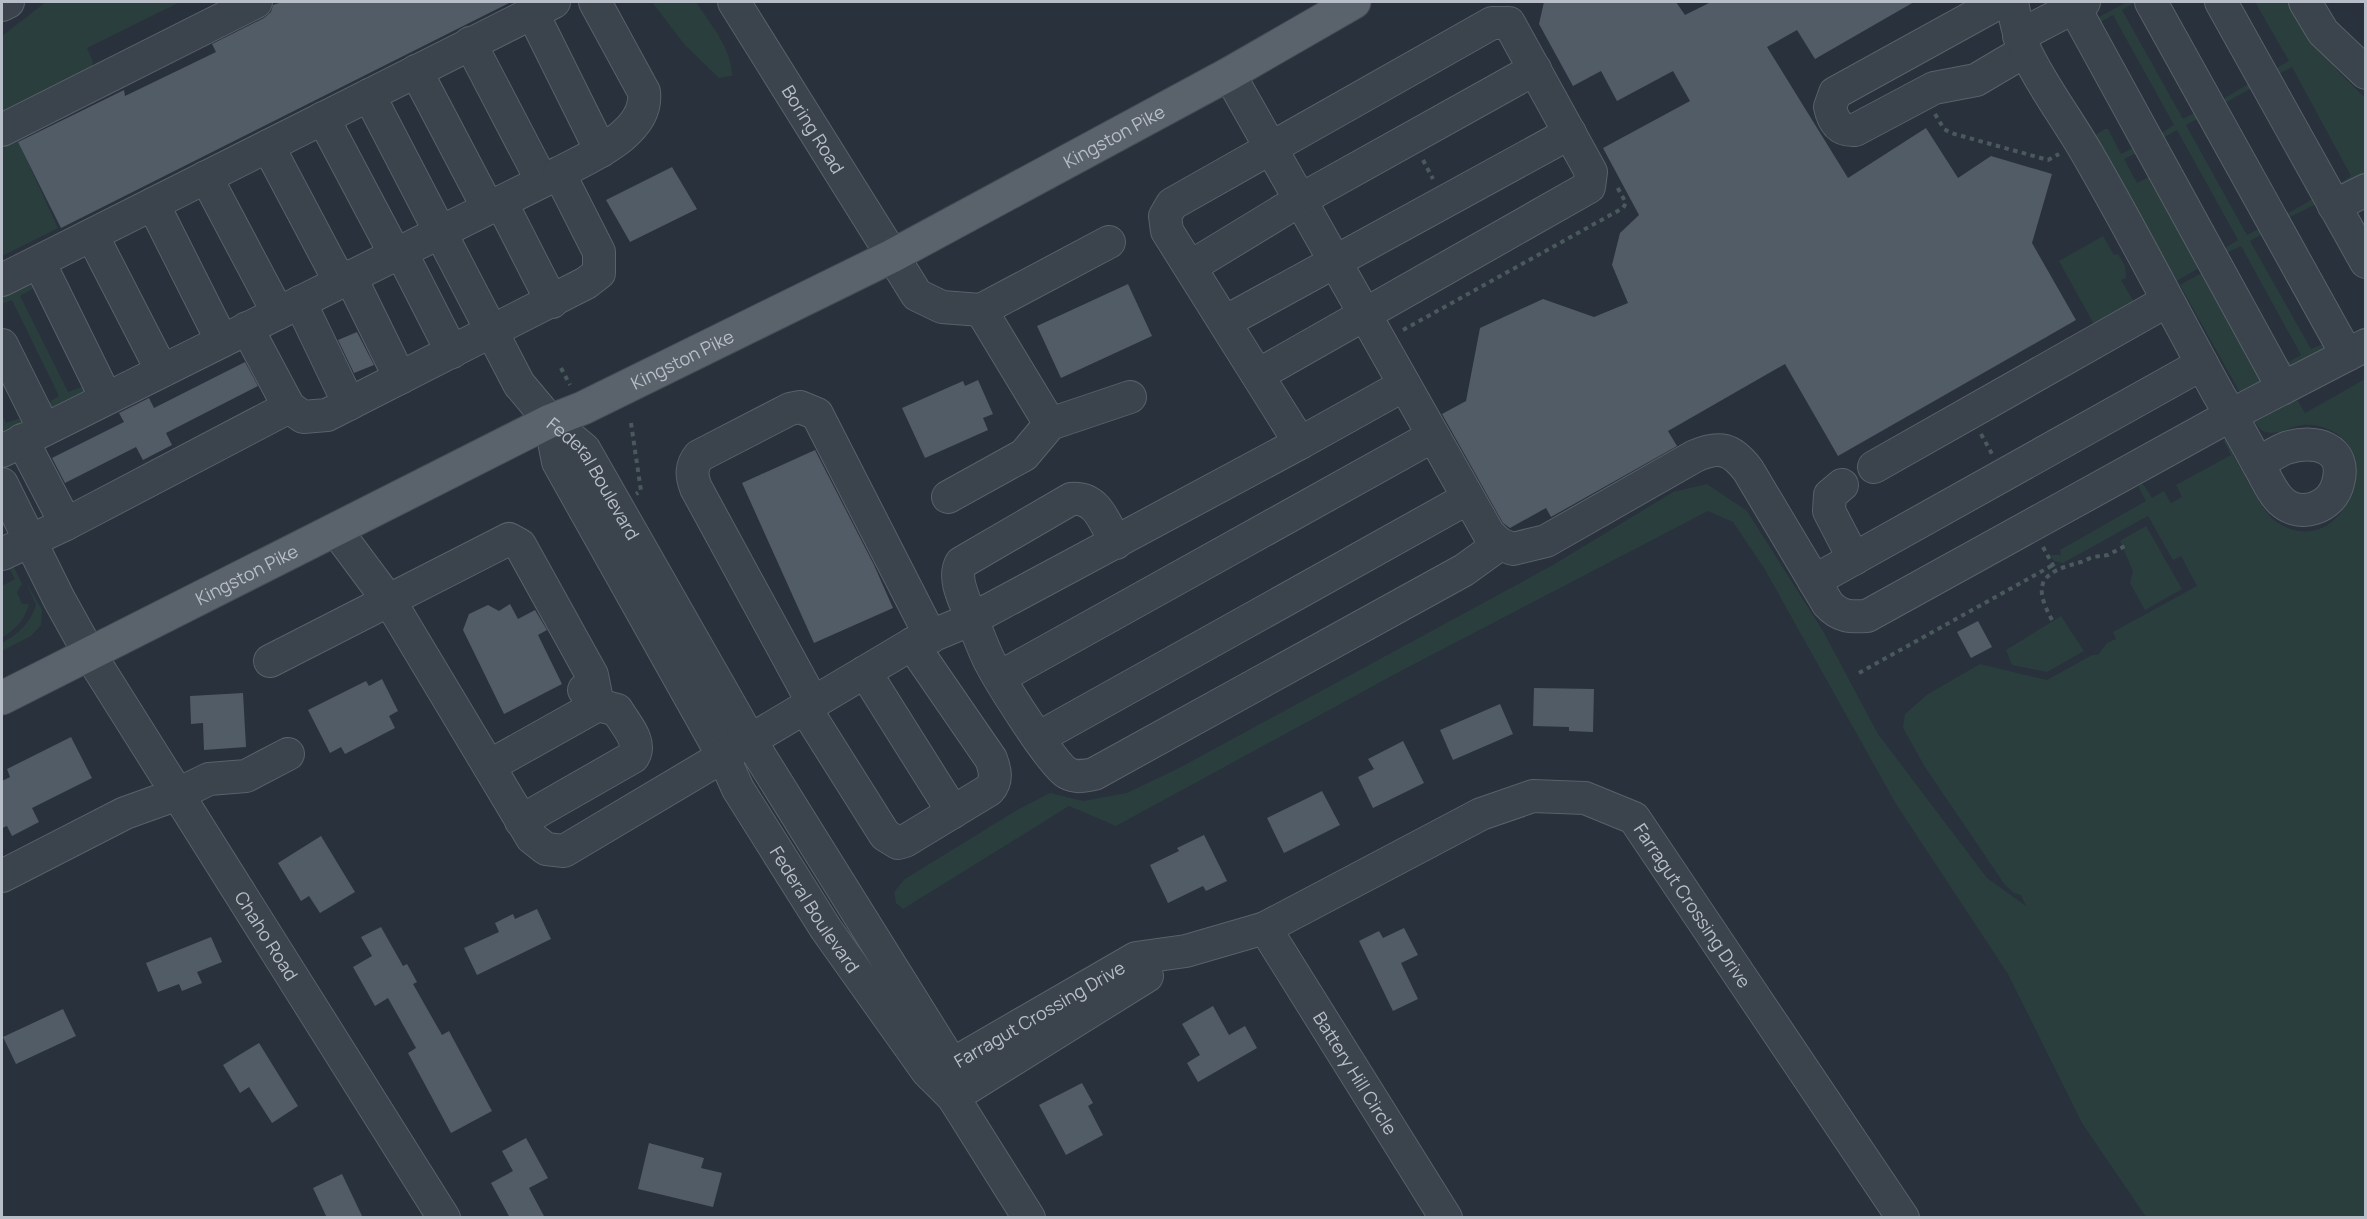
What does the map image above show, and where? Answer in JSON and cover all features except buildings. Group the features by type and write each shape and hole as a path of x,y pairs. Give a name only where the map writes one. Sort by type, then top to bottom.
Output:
{"main road":[{"name":"Kingston Pike","path":"2,698 550,422 583,408 892,256 1229,74 1354,2"}],"street":[{"path":"2,5 8,2"},
{"path":"2,130 256,2"},
{"path":"23,440 601,151 631,128 645,102 644,92 595,2"},
{"name":"Boring Road","path":"734,2 917,295 942,307 981,310"},
{"path":"2000,2 1835,93 1830,107 1835,122 1847,131 1855,130 1934,88 1976,80 2022,43 2079,4 2283,388"},
{"path":"2012,2 2022,43 2080,142 2258,464"},
{"path":"1229,74 1468,498 1489,534 1500,544 1513,549 1546,541 1695,456 1710,449 1722,450 1732,454 1748,471 1828,604 1837,614 1852,617 1867,616 2231,415 2356,350 2151,2"},
{"path":"2221,2 2366,262"},
{"path":"2305,2 2323,32 2366,73"},
{"path":"2,280 543,7 601,151"},
{"path":"1258,375 1366,316 1589,187 1591,172 1509,23 1492,23 1172,204 1167,210 1165,216 1167,231 1300,443"},
{"path":"153,204 235,334 289,407 303,417 327,415 552,302 599,273 599,252 470,44"},
{"path":"1190,267 1300,200 1534,69"},
{"path":"417,71 552,302"},
{"path":"369,95 519,384 550,422"},
{"path":"323,118 452,352"},
{"path":"1225,322 1334,260 1570,133"},
{"path":"268,146 400,378"},
{"path":"206,177 349,404"},
{"path":"2334,206 2366,190"},
{"path":"92,235 162,371"},
{"path":"1050,424 981,310 1109,242"},
{"path":"39,262 106,398"},
{"path":"1874,467 2167,301"},
{"path":"2,345 23,440 66,524"},
{"path":"1814,581 2202,364"},
{"path":"336,530 388,600 532,838 546,849 564,851 865,672 1116,543 1404,385"},
{"path":"948,497 1024,455 1050,424 1130,397"},
{"path":"2,554 66,524 289,407"},
{"path":"800,407 817,414 922,641 991,759 995,769 994,785 953,812 898,843 885,835 809,706 696,488 692,470 699,456 790,409 800,407"},
{"name":"Federal Boulevard","path":"550,422 584,449 750,740 950,1061 945,1080"},
{"name":"Federal Boulevard","path":"550,422 558,462 723,756 738,789 826,929 945,1080 1029,1218"},
{"path":"999,677 1433,436"},
{"name":"Chaho Road","path":"2,484 58,599 89,653 444,1218"},
{"path":"1842,485 1830,495 1829,511 1854,559"},
{"path":"1116,543 1092,504 1079,498 1071,500 961,563 958,568 960,585 972,619 989,660 999,677 1059,767 1066,772 1084,776 1094,774 1464,570 1500,544"},
{"path":"1038,738 1468,498"},
{"path":"270,661 505,542 576,682 598,705 617,710 637,747 633,757 521,820"},
{"path":"865,672 953,812"},
{"path":"489,766 598,705"},
{"path":"2,876 125,813 178,794 209,779 246,776 288,754"},
{"name":"Farragut Crossing Drive","path":"945,1080 1186,951 1265,928 1481,814 1533,796 1585,798 1634,818 1903,1218"},
{"name":"Battery Hill Circle","path":"1265,928 1446,1218"}],"path":[{"path":"1931,108 1944,129 1951,133 2048,160 2080,142"},
{"path":"628,500 641,490 631,423"},
{"path":"2052,620 2042,594 2048,575 2055,569 2107,555 2125,546"},
{"path":"1859,673 2053,565"}],"shaded area":[{"path":"46,2 180,2 87,48 93,62 92,67 2,112 2,36"},
{"path":"652,2 696,2 724,46 732,76 719,78 684,44"},
{"path":"2127,2 2136,2 2122,10 2183,119 2196,112 2199,118 2186,125 2247,235 2261,228 2264,233 2250,241 2311,349 2325,343 2329,346 2288,368 2288,362 2301,355 2241,246 2226,253 2225,248 2238,240 2177,130 2163,138 2160,134 2174,125 2113,15 2101,22 2095,19"},
{"path":"2255,2 2290,2 2336,69 2365,98 2365,176 2341,190 2337,185 2351,176 2292,67 2277,75 2275,69 2289,61"},
{"path":"2250,83 2252,88 2225,103 2222,101 2223,99"},
{"path":"2108,129 2121,154 2135,147 2138,152 2124,159 2137,183 2151,176 2204,265 2173,283 2094,136"},
{"path":"18,141 58,228 2,256 2,149"},
{"path":"2314,198 2316,204 2288,218 2287,214"},
{"path":"2103,236 2114,255 2118,254 2125,266 2126,278 2121,280 2135,304 2095,326 2059,261"},
{"path":"2207,270 2268,380 2245,391 2239,391 2180,285"},
{"path":"32,281 34,288 20,296 68,392 84,386 87,392 50,410 48,403 59,396 12,300 2,304 2,294"},
{"path":"2365,379 2365,1217 2146,1217 2082,1123 2008,974 1896,804 1764,568 1733,522 1708,511 1397,673 1116,826 1069,806 903,909 896,903 894,892 905,879 1019,809 1050,793 1083,801 1127,793 1181,767 1553,565 1673,492 1707,484 1747,511 1823,631 1878,734 1987,878 2026,906 2021,895 2014,893 2005,885 1925,767 1903,728 1905,714 1928,694 1980,664 2047,680 2092,655 2098,655 2107,643 2116,639 2113,632 2197,586 2181,556 2173,560 2148,516 2063,563 2054,561 2050,555 2061,555 2060,550 2146,501 2139,488 2140,484 2144,485 2152,498 2164,491 2171,503 2182,497 2176,485 2231,455 2224,441 2227,437 2238,453 2233,455 2252,490 2275,521 2293,530 2310,531 2325,526 2338,516 2347,502 2354,467 2350,448 2342,438 2324,427 2303,425 2268,433 2260,429 2254,421 2295,400 2305,413"},
{"path":"2,414 6,423 23,417 24,424 2,435"},
{"path":"2146,526 2182,589 2145,610 2130,583 2133,571 2120,541"},
{"path":"11,561 22,584 17,592 22,604 29,604 19,624 2,638 2,586 15,579 8,566"},
{"path":"26,582 42,610 41,625 31,636 2,651 2,643 23,628 36,605"},
{"path":"2061,616 2084,651 2047,672 2012,665 2006,650"}]}
